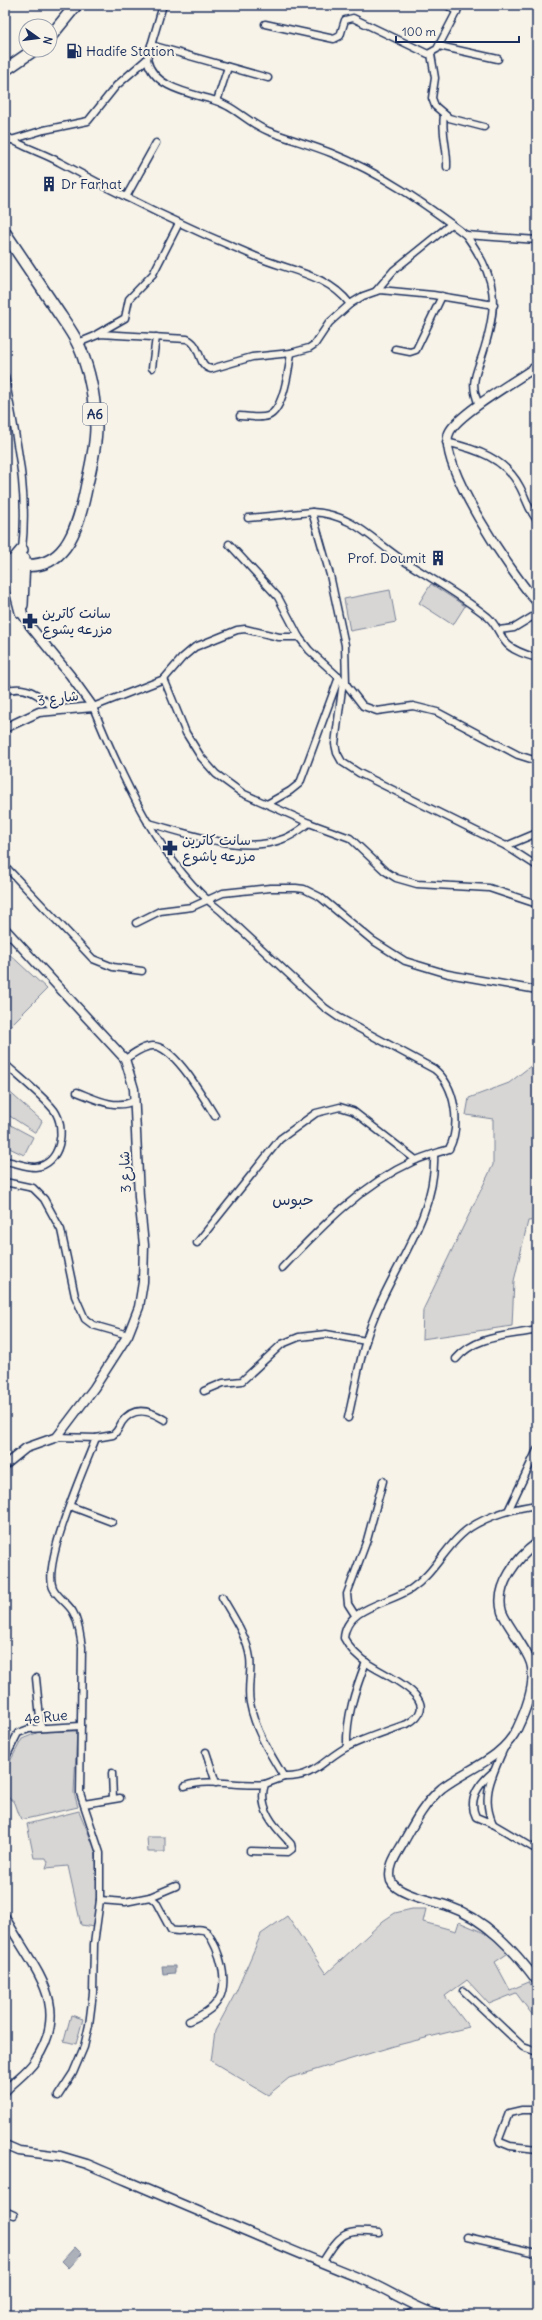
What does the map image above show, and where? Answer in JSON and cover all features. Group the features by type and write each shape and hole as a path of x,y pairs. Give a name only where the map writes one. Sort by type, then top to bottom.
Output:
{"highway":[{"path":"58,27 76,5"},
{"path":"5,70 22,58"},
{"name":"A6","path":"5,233 78,343 93,393 96,428 94,449 83,504 72,535 61,552 50,561 25,565 8,562"},
{"path":"22,550 25,565 21,612 8,562 22,550"}],"street":[{"path":"11,140 44,130 88,121 116,86 147,59 163,5"},
{"path":"447,5 457,12"},
{"path":"431,54 439,46 460,5"},
{"path":"265,24 334,39 340,36 345,20 353,18 366,22 422,52 431,54"},
{"path":"151,45 268,78"},
{"path":"439,46 498,59"},
{"path":"431,54 435,78 432,101 444,115 484,127"},
{"path":"147,59 153,74 167,85 231,106 252,122 268,131 330,153 379,176 408,192 466,235 477,251 491,279 494,305 486,341 473,380 474,393 479,405"},
{"path":"217,101 228,67"},
{"path":"444,115 443,129 447,146 447,167"},
{"path":"5,135 11,140 179,223 259,258 322,280 340,293 350,304"},
{"path":"126,197 156,143"},
{"path":"78,343 125,318 129,299 146,284 153,274 179,223"},
{"path":"376,291 394,270 451,224"},
{"path":"466,235 537,240"},
{"path":"97,334 156,336 192,341 197,346 204,364 210,369 252,357 291,353 315,344 324,330 350,304 376,291 386,290 409,294 442,296 494,305"},
{"path":"395,349 410,352 416,350 442,296"},
{"path":"152,368 156,336"},
{"path":"240,416 265,416 272,413 286,386 291,353"},
{"path":"537,366 479,405 453,426 446,442 457,474 479,518 504,560 537,602"},
{"path":"5,376 23,473 25,509 22,550"},
{"path":"446,442 471,448 493,458 505,468 520,486 537,520"},
{"path":"312,512 330,575 345,644 343,681 335,744 337,753 342,762 381,786 506,846 537,866"},
{"path":"248,518 312,512 332,514 358,526 402,560 476,607 492,620 508,644 513,648 537,658"},
{"path":"229,544 278,597 299,637 316,658 343,681 359,702 367,709 382,711 407,706 423,707 448,716 518,755 537,761"},
{"path":"21,612 30,626 70,675 93,707 112,755 148,823 177,864 207,900 332,1012 444,1076 453,1098 455,1136 448,1149 416,1160 391,1172 353,1199 329,1219 282,1268"},
{"path":"500,630 514,628 537,614"},
{"path":"93,707 164,679 182,658 195,647 237,630 245,629 279,637 299,637"},
{"path":"164,679 186,733 201,757 226,782 242,793 309,823 350,838 385,871 402,880 417,884 489,888 537,904"},
{"path":"267,804 290,791 300,783 343,681"},
{"path":"5,691 18,688 29,690 39,695 54,709"},
{"name":"شارع 3","path":"5,728 39,712 54,709 93,707"},
{"path":"148,823 186,833 247,845 271,843 284,839 309,823"},
{"path":"506,846 537,833"},
{"path":"5,866 93,959 113,967 142,972"},
{"path":"136,923 160,911 192,906 217,894 270,888 304,889 320,897 372,940 405,961 448,974 537,990"},
{"name":"شارع 3","path":"5,929 125,1059 134,1089 144,1260 139,1307 128,1335 94,1388 57,1437"},
{"path":"125,1059 146,1048 161,1047 175,1058 215,1116"},
{"path":"5,1064 54,1111 60,1128 61,1143 51,1159 36,1167 5,1161"},
{"path":"77,1092 112,1104 124,1106 134,1101"},
{"path":"198,1242 280,1139 316,1113 340,1107 353,1111 416,1160"},
{"path":"348,1418 366,1341 381,1300 413,1238 432,1187 434,1154"},
{"path":"5,1182 33,1188 44,1199 61,1230 75,1296 85,1319 93,1325 128,1335"},
{"path":"456,1359 463,1350 474,1343 537,1330"},
{"path":"204,1391 223,1383 242,1381 282,1344 299,1337 326,1334 366,1341"},
{"path":"5,1465 26,1448 57,1437 96,1438 113,1435 127,1417 139,1411 152,1412 165,1420"},
{"path":"58,2096 74,2073 84,2047 89,2025 94,1993 94,1944 100,1900 100,1853 80,1793 82,1647 79,1627 73,1611 54,1589 51,1578 51,1565 70,1506 96,1438"},
{"path":"508,1511 537,1450"},
{"path":"355,1615 348,1604 347,1594 367,1540 383,1481"},
{"path":"185,1786 203,1782 242,1786 265,1784 284,1777 301,1777 308,1774 347,1747 413,1721 420,1707 413,1691 354,1653 344,1638 348,1623 355,1615 398,1598 414,1587 431,1571 458,1537 475,1524 508,1511 537,1505"},
{"path":"70,1506 112,1522"},
{"path":"493,1824 488,1814 486,1799 493,1772 504,1748 516,1729 528,1701 532,1668 502,1612 501,1600 504,1583 517,1562 537,1543"},
{"path":"222,1597 248,1647 250,1659 248,1683 250,1705 267,1750 284,1777"},
{"path":"347,1747 350,1710 366,1662"},
{"path":"36,1678 41,1728"},
{"name":"4e Rue","path":"5,1759 18,1733 41,1728 81,1726"},
{"path":"504,1748 442,1788 428,1802 394,1858 390,1875 392,1882 398,1890 449,1906 467,1914 513,1950 537,1981"},
{"path":"206,1752 216,1783"},
{"path":"493,1772 478,1787 473,1808 476,1817 493,1824 537,1850"},
{"path":"112,1773 113,1798"},
{"path":"250,1851 288,1852 292,1849 291,1844 275,1826 263,1806 262,1797 265,1784"},
{"path":"84,1804 120,1798"},
{"path":"100,1900 125,1902 150,1897 176,1886"},
{"path":"150,1897 156,1902 171,1930 183,1932 204,1929 207,1932 220,1963 223,1974 221,1990 217,2002 204,2014 189,2021"},
{"path":"5,1917 15,1937 40,1974 48,1995 51,2024 49,2036 34,2062 5,2091"},
{"path":"464,1991 523,2047 537,2052"},
{"path":"537,2110 522,2110 509,2113 499,2139 500,2142 510,2146 537,2149"},
{"path":"5,2145 19,2151 60,2156 87,2164 379,2286 421,2309 439,2315"},
{"path":"5,2211 14,2215"},
{"path":"322,2263 333,2246 346,2233 353,2231 380,2233"},
{"path":"467,2237 537,2253"},
{"path":"406,2315 421,2309"}],"shaded area":[{"path":"431,584 465,606 453,625 419,603"},
{"path":"390,590 396,622 350,631 344,599"},
{"path":"5,950 47,989 5,1031"},
{"path":"537,1061 537,1220 528,1221 514,1281 512,1326 422,1339 423,1310 493,1165 493,1119 466,1115 469,1098 509,1083"},
{"path":"5,1088 42,1121 36,1133 5,1113"},
{"path":"5,1122 33,1137 24,1155 5,1146"},
{"path":"77,1731 74,1793 78,1807 21,1820 15,1803 5,1795 5,1771 22,1739 39,1732"},
{"path":"79,1811 95,1849 99,1894 94,1927 81,1925 68,1866 46,1868 48,1862 46,1858 34,1858 27,1824"},
{"path":"147,1837 165,1837 165,1852 148,1852"},
{"path":"412,1909 426,1909 423,1922 456,1931 459,1922 487,1934 510,1952 495,1962 510,1990 529,1982 537,1994 537,2021 516,1993 489,2004 467,1980 445,1996 469,2027 394,2046 289,2078 268,2095 211,2061 215,2031 236,1992 261,1934 287,1916 326,1974 383,1921 395,1913"},
{"path":"162,1966 175,1966 175,1973 163,1974"},
{"path":"71,2015 83,2019 76,2044 64,2041"},
{"path":"75,2247 82,2254 69,2268 62,2261"}],"place":[{"name":"Hadife Station","path":"74,51"},
{"name":"Dr Farhat","path":"49,184"},
{"name":"Prof. Doumit","path":"438,558"},
{"name":"سانت كاترين مزرعه يشوع","path":"30,621"},
{"name":"سانت كاترين مزرعه ياشوع","path":"170,848"}],"district":[{"name":"حبوس","path":"293,1199"}]}
